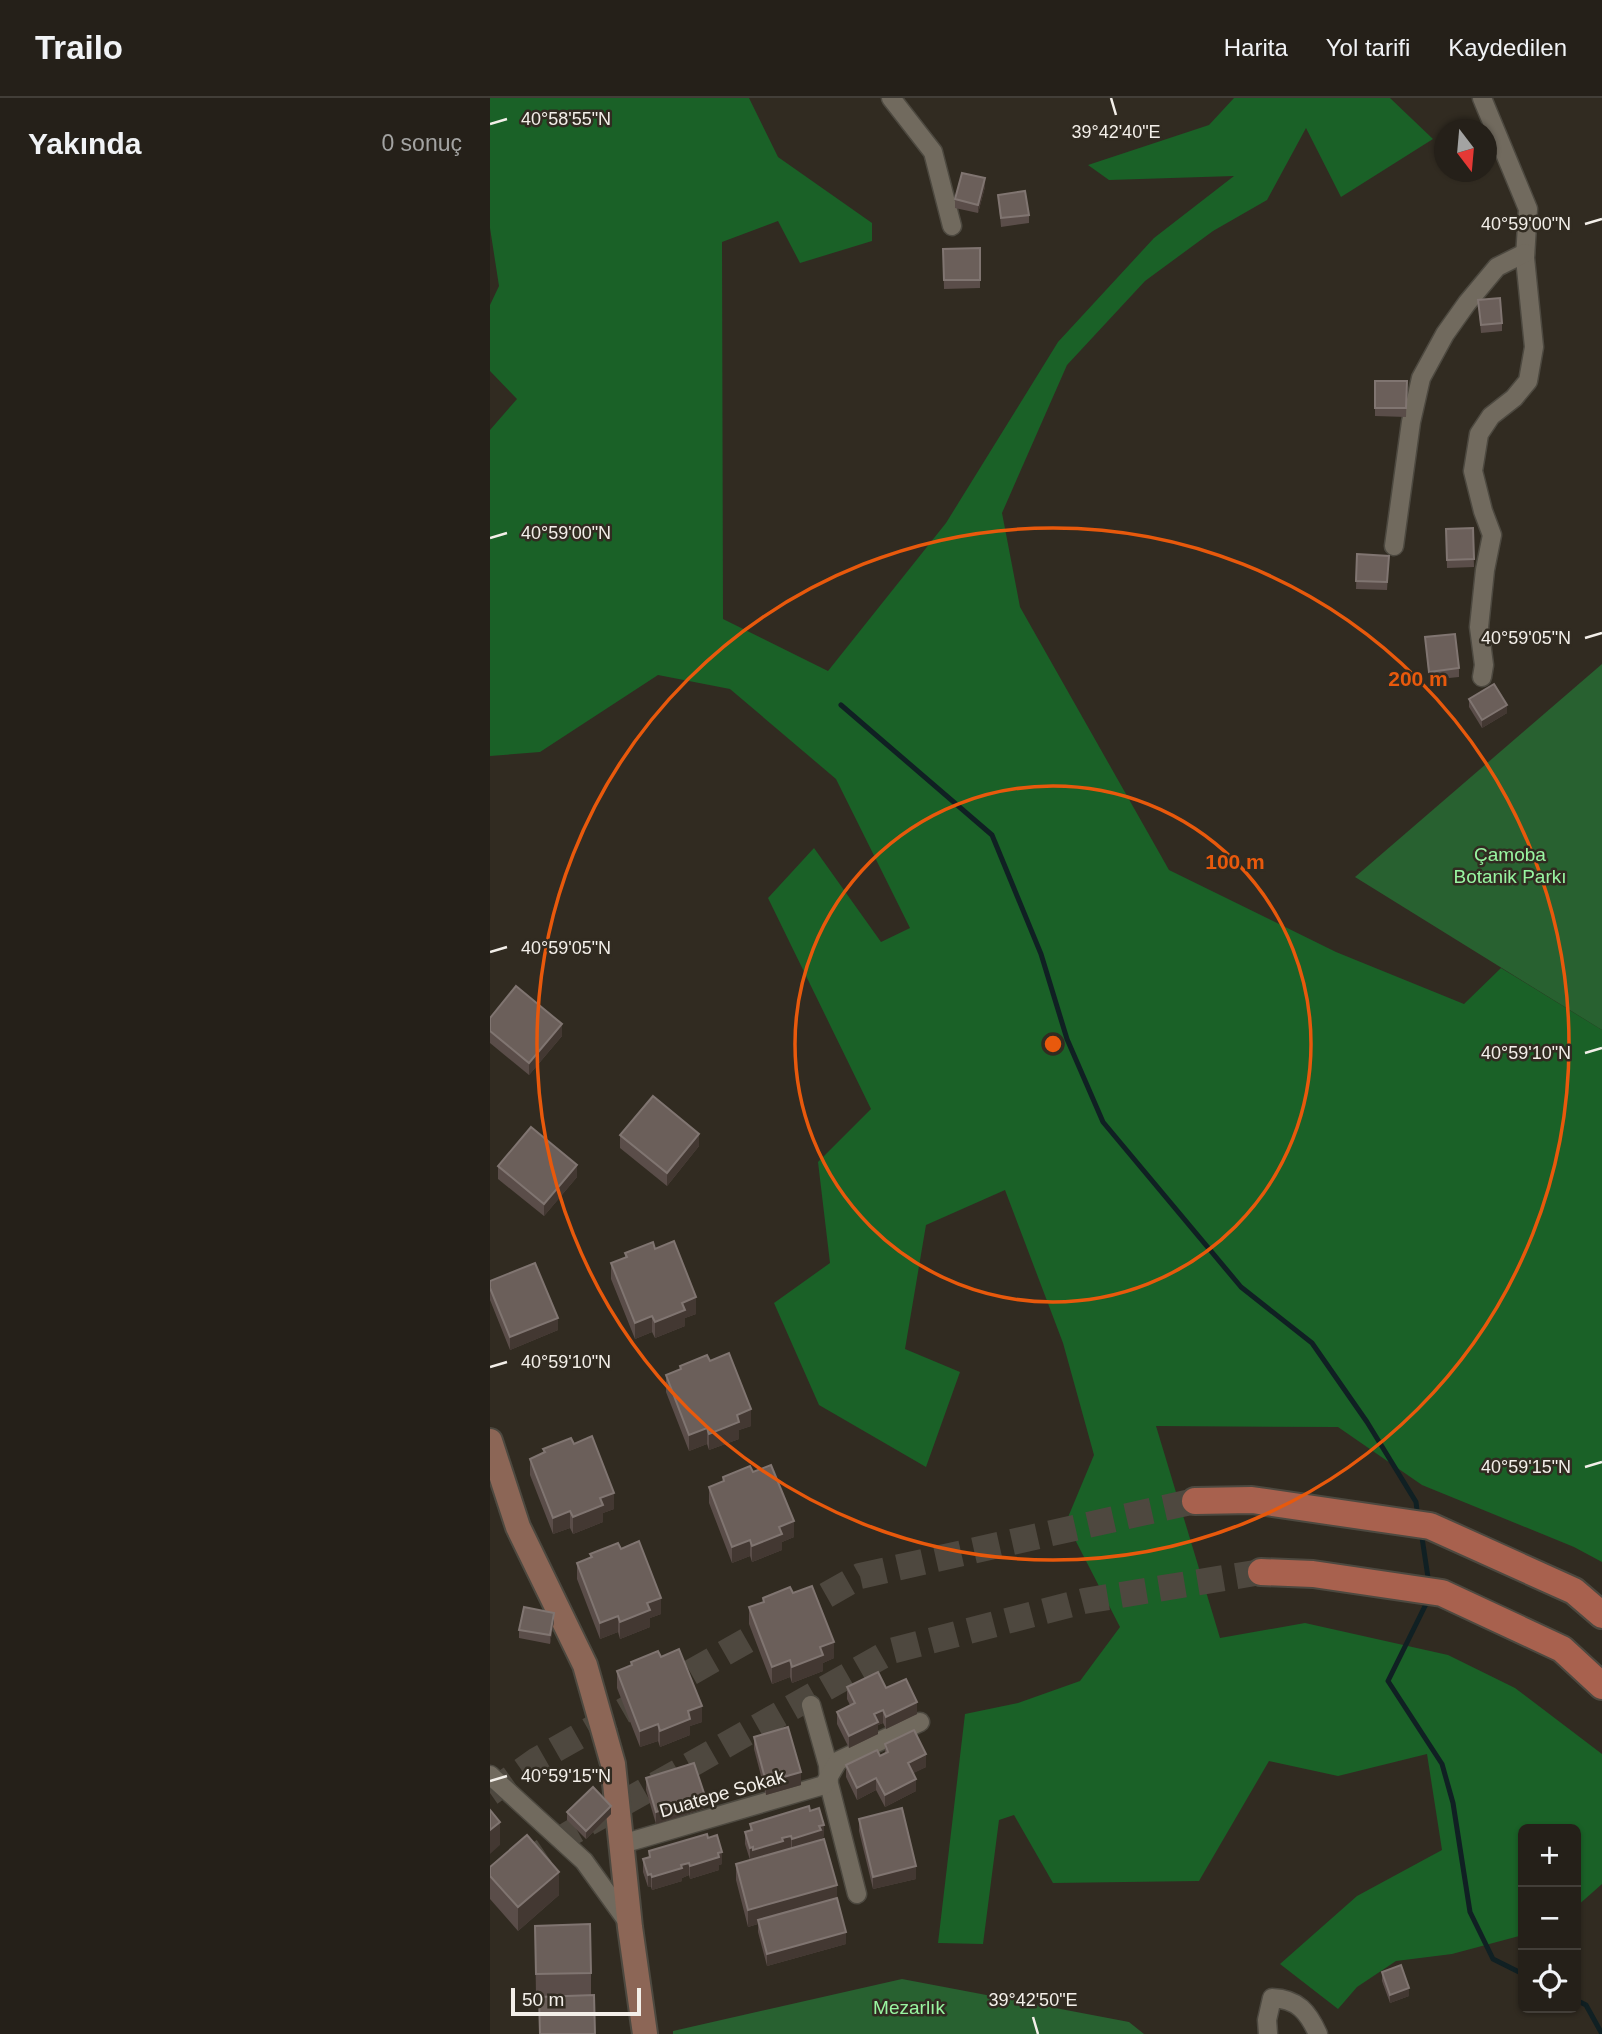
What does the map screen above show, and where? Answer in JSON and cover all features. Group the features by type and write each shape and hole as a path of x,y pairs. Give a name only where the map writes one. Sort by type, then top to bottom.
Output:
{"main road":[{"path":"1195,1501 1252,1500 1430,1526 1574,1591 1602,1615"},
{"path":"1261,1572 1313,1574 1442,1593 1562,1649 1602,1686"}],"street":[{"path":"891,98 933,152 952,226"},
{"path":"1482,98 1528,209 1525,253 1534,347 1528,381 1514,398 1491,416 1479,434 1473,471 1492,536 1485,570 1479,627 1484,665 1482,677"},
{"path":"1394,546 1411,422 1420,378 1445,334 1497,267 1525,253"},
{"path":"490,1441 518,1527 585,1665 613,1764 630,1927 645,2034"},
{"path":"811,1705 828,1765 829,1784 857,1894"},
{"name":"Duatepe Sokak","path":"622,1844 824,1786 838,1761 920,1722"},
{"path":"490,1775 584,1861 630,1927"},
{"path":"1268,2034 1267,2021 1272,1998 1286,1998 1302,2007 1318,2034"}],"green space":[{"path":"490,98 749,98 778,157 872,223 872,241 800,263 778,221 722,242 723,619 828,671 946,523 1058,342 1154,238 1234,176 1109,180 1088,165 1209,125 1234,98 1390,98 1433,139 1341,197 1306,128 1267,200 1213,231 1145,281 1067,365 1002,513 1020,607 1169,870 1336,952 1464,1004 1501,968 1602,1030 1602,1562 1574,1547 1422,1485 1338,1427 1156,1426 1220,1638 1305,1623 1448,1655 1515,1688 1602,1754 1602,1884 1581,1903 1581,1824 1518,1824 1518,1936 1452,1954 1396,1961 1357,1987 1338,2009 1280,1964 1357,1896 1442,1850 1427,1754 1338,1776 1269,1761 1199,1881 1053,1883 1014,1815 999,1820 983,1944 938,1943 965,1714 1018,1703 1080,1681 1120,1627 1066,1522 1094,1455 1063,1343 1005,1190 926,1225 905,1349 960,1372 926,1467 819,1405 774,1303 830,1263 818,1162 871,1109 768,898 814,848 881,942 910,928 836,779 730,689 658,675 540,752 490,756 490,430 517,399 490,371 490,305 499,286 490,228"},
{"name":"Çamoba Botanik Parkı","path":"1602,664 1602,1030 1355,877"},
{"name":"Mezarlık","path":"902,1979 1129,2022 1144,2034 673,2034 673,2031"}],"building":[{"path":"962,173 985,178 978,205 955,199"},
{"path":"1025,191 1029,215 1001,218 998,195"},
{"path":"980,248 980,280 944,280 943,249"},
{"path":"1500,298 1502,323 1481,325 1478,300"},
{"path":"1375,381 1407,381 1406,408 1375,408"},
{"path":"1473,528 1474,559 1447,560 1446,529"},
{"path":"1357,554 1389,556 1387,582 1356,581"},
{"path":"1455,634 1459,668 1429,672 1425,637"},
{"path":"1494,684 1507,705 1482,720 1469,699"},
{"path":"516,986 562,1024 529,1063 490,1031 490,1018"},
{"path":"653,1096 699,1134 667,1173 620,1135"},
{"path":"531,1127 577,1165 544,1204 498,1166"},
{"path":"674,1241 696,1297 682,1303 685,1310 655,1322 652,1316 635,1323 611,1263 627,1257 625,1253 653,1242 655,1249"},
{"path":"535,1263 558,1318 510,1337 490,1288 490,1281"},
{"path":"729,1353 751,1409 737,1415 739,1422 709,1434 707,1428 689,1435 666,1375 707,1355 710,1361"},
{"path":"592,1436 614,1493 600,1498 603,1505 573,1517 570,1511 553,1518 530,1459 545,1452 543,1449 571,1438 574,1444"},
{"path":"771,1465 794,1521 779,1527 782,1534 752,1546 750,1540 732,1547 709,1487 724,1481 723,1477 750,1466 753,1472"},
{"path":"639,1541 661,1598 647,1603 650,1610 620,1622 618,1616 600,1623 577,1563 592,1557 590,1554 618,1543 621,1549"},
{"path":"812,1586 834,1642 820,1647 823,1655 792,1667 790,1660 772,1667 749,1607 790,1587 793,1593"},
{"path":"524,1607 554,1613 550,1635 519,1630"},
{"path":"679,1649 702,1706 688,1711 690,1719 660,1731 658,1724 640,1731 617,1671 658,1651 661,1657"},
{"path":"878,1672 886,1688 906,1679 917,1702 886,1717 883,1710 874,1714 878,1722 849,1736 837,1712 855,1703 847,1687"},
{"path":"788,1727 801,1772 766,1782 754,1737"},
{"path":"914,1730 926,1754 908,1763 916,1779 885,1795 876,1778 857,1788 846,1765 877,1750 880,1756 888,1752 885,1744"},
{"path":"694,1763 705,1796 656,1812 646,1778"},
{"path":"593,1787 611,1806 586,1831 567,1812"},
{"path":"809,1806 810,1811 819,1808 824,1825 819,1826 821,1830 792,1839 791,1836 782,1838 783,1841 753,1850 753,1847 750,1848 745,1832 752,1830 750,1824"},
{"path":"902,1808 916,1866 873,1877 859,1819"},
{"path":"490,1810 500,1822 490,1830"},
{"path":"707,1834 708,1838 717,1835 722,1852 718,1853 719,1857 690,1866 689,1863 681,1865 682,1868 652,1877 651,1874 648,1875 643,1859 650,1857 649,1851"},
{"path":"527,1835 559,1872 518,1907 490,1876 490,1867"},
{"path":"824,1839 837,1885 748,1910 736,1864"},
{"path":"837,1898 846,1932 767,1954 758,1920"},
{"path":"590,1924 591,1973 536,1974 535,1926"},
{"path":"1401,1965 1409,1988 1390,1995 1382,1972"},
{"path":"594,1995 595,2034 540,2034 539,1997"}],"waterway":[{"path":"841,705 992,835 1041,954 1067,1039 1103,1122 1241,1287 1312,1343 1367,1422 1416,1502 1418,1518"},
{"path":"1421,1531 1429,1584"},
{"path":"1428,1600 1388,1681 1442,1764 1453,1803 1470,1912 1493,1959 1518,1972"},
{"path":"1581,2002 1586,2005 1602,2034"}],"tunnel":[{"path":"490,1793 537,1760 860,1576 1195,1501"},
{"path":"490,1887 569,1834 891,1651 1084,1601 1261,1572"}]}
